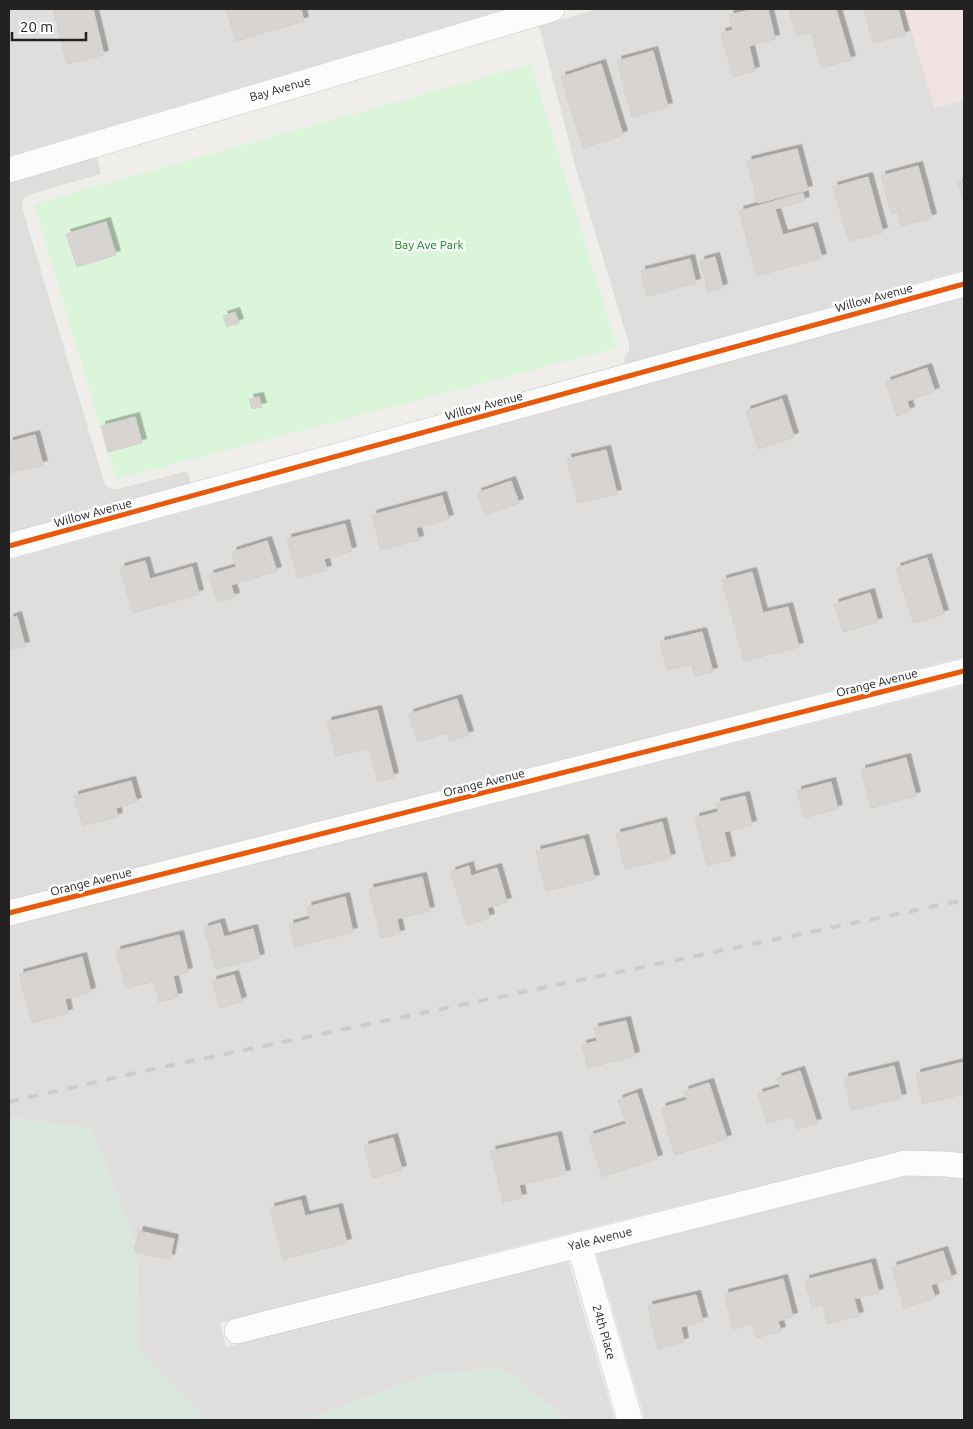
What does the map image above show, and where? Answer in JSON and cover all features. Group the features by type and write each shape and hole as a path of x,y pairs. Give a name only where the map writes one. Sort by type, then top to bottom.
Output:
{"street":[{"name":"Bay Avenue","path":"9,170 552,9"},
{"name":"Willow Avenue","path":"9,546 964,284"},
{"name":"Orange Avenue","path":"9,913 964,672"},
{"name":"Yale Avenue","path":"237,1331 905,1163 964,1166"},
{"name":"24th Place","path":"578,1244 630,1420"}],"shaded area":[{"path":"9,9 506,9 9,156"},
{"path":"597,9 905,9 935,108 964,100 964,270 625,364 624,357 629,351 629,344 576,169 539,26"},
{"path":"905,9 964,9 964,100 935,108"},
{"path":"97,157 101,174 31,194 25,197 22,207 105,485 111,489 118,489 187,471 191,483 9,533 9,183"},
{"path":"964,297 964,657 9,900 9,560"},
{"path":"964,685 964,1153 902,1151 589,1228 220,1323 226,1347 568,1260 615,1420 569,1420 503,1369 434,1373 304,1420 203,1418 139,1349 137,1247 92,1129 9,1117 9,926"},
{"path":"9,1117 92,1129 137,1247 139,1349 203,1418 234,1420 9,1420"},
{"path":"906,1176 964,1179 964,1420 645,1420 596,1253"},
{"path":"503,1369 569,1420 304,1420 434,1373"}],"green space":[{"name":"Bay Ave Park","path":"531,64 617,348 116,479 34,204"}],"building":[{"path":"53,9 93,9 104,55 67,64"},
{"path":"226,9 301,9 304,21 236,41"},
{"path":"755,9 768,9 775,39 749,46 755,71 733,77 721,33 733,30 729,15"},
{"path":"789,9 836,9 851,60 822,68 811,32 797,36"},
{"path":"864,9 898,9 905,35 873,43"},
{"path":"653,51 668,107 632,117 617,61"},
{"path":"601,64 623,135 583,148 561,77"},
{"path":"797,149 808,190 758,203 747,161"},
{"path":"918,166 932,218 902,226 898,212 892,214 881,176"},
{"path":"868,177 883,232 849,241 833,187"},
{"path":"964,181 964,203 958,183"},
{"path":"803,193 805,201 775,209 783,235 813,227 822,258 757,276 739,211"},
{"path":"106,222 116,255 77,267 66,234"},
{"path":"715,257 723,288 708,292 700,261"},
{"path":"690,259 696,283 647,296 641,271"},
{"path":"235,312 239,323 227,327 223,316"},
{"path":"927,368 935,392 907,401 910,411 897,416 886,382"},
{"path":"259,397 262,407 252,409 249,399"},
{"path":"782,399 794,437 758,449 746,411"},
{"path":"135,417 142,443 108,452 101,426"},
{"path":"35,435 43,465 9,473 9,442"},
{"path":"606,450 617,494 578,503 567,459"},
{"path":"511,481 519,503 485,515 477,493"},
{"path":"442,496 449,519 416,528 419,540 381,550 372,515"},
{"path":"345,524 352,551 324,559 327,570 298,578 287,539"},
{"path":"267,541 277,571 231,585 235,597 218,602 209,575 236,567 232,552"},
{"path":"927,558 944,614 914,623 896,568"},
{"path":"145,561 150,579 192,567 199,594 133,613 120,568"},
{"path":"752,572 763,613 788,607 799,647 744,661 722,580"},
{"path":"870,593 878,622 843,632 834,604"},
{"path":"17,616 25,646 9,650 9,619"},
{"path":"702,632 713,672 695,676 692,664 667,670 660,642"},
{"path":"457,699 469,735 449,741 447,733 418,742 409,714"},
{"path":"377,710 394,777 378,782 369,748 336,756 327,722"},
{"path":"906,758 916,796 871,808 861,770"},
{"path":"131,781 137,802 116,808 118,817 83,826 74,796"},
{"path":"831,782 838,809 804,818 797,791"},
{"path":"745,796 752,825 724,832 731,860 707,866 695,818 718,812 716,803"},
{"path":"662,822 671,858 625,869 616,834"},
{"path":"584,839 595,879 546,891 536,851"},
{"path":"469,866 471,876 497,868 507,902 487,908 490,918 467,925 451,872"},
{"path":"422,877 430,911 397,919 400,934 381,938 369,889"},
{"path":"345,897 353,932 295,947 289,925 310,919 307,907"},
{"path":"220,923 224,937 253,929 260,958 216,969 204,928"},
{"path":"179,935 188,972 173,976 178,997 159,1002 154,981 126,988 116,951"},
{"path":"82,957 91,992 65,999 68,1013 32,1023 19,974"},
{"path":"234,975 242,1001 220,1008 212,981"},
{"path":"626,1021 635,1056 588,1068 582,1045 597,1041 594,1028"},
{"path":"964,1062 964,1094 923,1104 916,1074"},
{"path":"894,1066 902,1098 851,1110 844,1078"},
{"path":"800,1071 817,1123 797,1129 793,1116 767,1123 758,1094 780,1087 777,1078"},
{"path":"709,1083 727,1139 675,1155 661,1108 687,1100 684,1091"},
{"path":"637,1093 658,1159 602,1177 589,1136 626,1124 618,1100"},
{"path":"557,1136 566,1174 519,1185 522,1198 503,1202 491,1151"},
{"path":"393,1138 402,1170 373,1178 364,1146"},
{"path":"301,1200 305,1216 338,1208 347,1243 283,1259 270,1208"},
{"path":"139,1231 174,1239 170,1259 134,1252"},
{"path":"943,1251 952,1278 931,1285 935,1298 904,1308 892,1267"},
{"path":"871,1263 879,1293 854,1299 859,1316 827,1324 823,1304 812,1307 805,1280"},
{"path":"783,1279 793,1317 778,1321 781,1331 756,1338 752,1324 733,1329 724,1294"},
{"path":"696,1295 703,1321 681,1327 684,1342 658,1349 648,1306"}],"railway":[{"path":"9,1102 144,1071 964,900"}],"cycle path":[{"path":"9,546 964,284"},
{"path":"9,913 964,671"}]}
